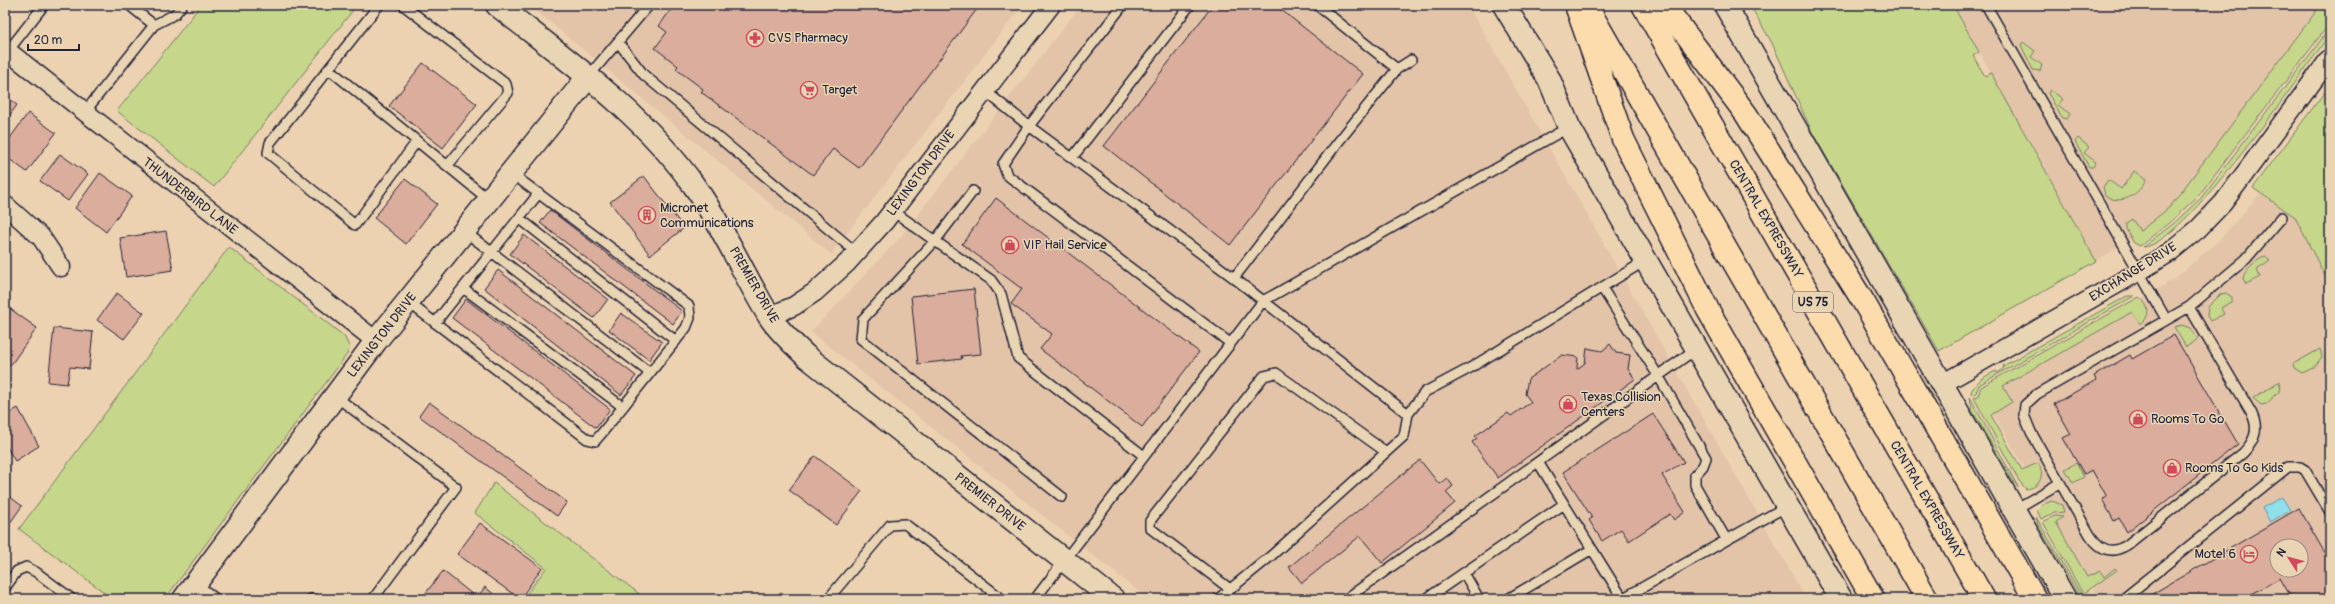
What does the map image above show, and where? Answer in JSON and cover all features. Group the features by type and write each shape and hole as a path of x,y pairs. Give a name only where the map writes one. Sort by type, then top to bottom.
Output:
{"highway":[{"path":"1576,5 1623,139 1708,310 1873,599"},
{"path":"1586,5 1927,599"},
{"name":"CENTRAL EXPRESSWAY","path":"1642,5 1984,599"},
{"path":"1664,5 1746,114 1855,288 2035,599"}],"street":[{"name":"PREMIER DRIVE","path":"497,5 614,97 639,122 694,186 716,218 770,316 784,335 811,361 1113,599"},
{"name":"LEXINGTON DRIVE","path":"770,316 794,306 815,292 857,253 893,211 984,90 1051,5"},
{"path":"1504,5 1549,79"},
{"path":"1513,5 1549,79 1569,127 1841,599"},
{"path":"1725,5 2065,599"},
{"name":"THUNDERBIRD LANE","path":"6,50 84,113 376,341"},
{"name":"EXCHANGE DRIVE","path":"1942,384 2138,272 2181,242 2223,203 2330,58"},
{"name":"LEXINGTON DRIVE","path":"189,591 376,341 588,77"},
{"path":"5,205 41,237 61,267"}],"lane":[{"path":"6,50 44,5"},
{"path":"129,5 154,25"},
{"path":"84,113 154,25 175,14 182,5"},
{"path":"379,5 270,143 268,154 355,225 417,141"},
{"path":"403,5 506,84 508,93 448,165"},
{"path":"588,77 648,5"},
{"path":"1123,5 1029,126 1003,164 1007,175 1230,343"},
{"path":"1072,158 1190,5"},
{"path":"1317,5 1397,69"},
{"path":"1986,5 2166,319"},
{"path":"618,42 644,76 857,253"},
{"path":"1234,278 1397,69 1412,60"},
{"path":"329,69 490,200"},
{"path":"984,90 1029,126 1234,278 1408,414"},
{"path":"1035,599 1263,301 1569,127"},
{"path":"408,302 588,439 595,441 676,341 688,323 689,306 511,173"},
{"path":"972,191 935,241 863,319 861,339 1062,497"},
{"path":"435,323 539,193"},
{"path":"893,211 991,280 1001,294 1018,358 1144,456"},
{"path":"2189,307 2254,418 2256,429 2251,446 2128,545 2119,550 2106,550 2098,545 2060,483 2026,421 2024,409 2026,405 2037,394 2189,307 2246,259 2282,217"},
{"path":"519,218 676,341"},
{"path":"464,231 650,373"},
{"path":"1218,599 1271,556 1404,436 1408,414 1425,392 1470,368 1645,261"},
{"path":"463,288 623,407"},
{"path":"1602,288 1659,377 1706,458 1703,466 1695,475 1695,485 1726,539"},
{"path":"1346,599 1659,377 1696,349"},
{"path":"1230,589 1150,528 1150,521 1264,376 1276,373 1386,452"},
{"path":"334,396 456,487 373,599"},
{"path":"1538,462 1623,599 1726,539 1787,506"},
{"path":"2123,599 2288,468 2300,467 2305,470 2330,512"},
{"path":"2014,510 2060,483"},
{"path":"1426,599 1564,504"},
{"path":"828,599 890,525 905,524 1002,599"},
{"path":"1508,599 1592,549"},
{"path":"5,588 17,571 26,567 36,572 72,599"},
{"path":"1464,573 1479,599"},
{"path":"189,591 216,599"}],"shaded area":[{"path":"529,5 1023,5 831,254"},
{"path":"1081,5 1468,5 1806,599 1148,599 811,332 902,235"},
{"path":"1953,5 2323,5 2178,203 2139,234 2096,261"},
{"path":"2260,194 2295,217 2330,286 2330,599 2100,599 1983,396 2174,279 2219,240"}],"green space":[{"path":"201,5 357,5 214,187 117,111"},
{"path":"1750,5 1953,5 1979,52 1973,56 1985,76 1991,73 2096,261 1939,351 1812,132 1772,43"},
{"path":"2311,5 2330,5 2330,23 2199,195 2170,222 2140,246 2134,243 2126,229 2126,223 2132,219 2140,231 2170,207 2317,10"},
{"path":"2330,28 2330,34 2295,83 2212,190 2185,219 2161,240 2143,247 2173,224 2201,198"},
{"path":"2023,42 2035,51 2031,57 2042,65 2040,71 2033,70 2021,45"},
{"path":"2330,85 2330,286 2295,217 2253,188"},
{"path":"2050,90 2063,99 2058,105 2070,114 2067,119 2062,118 2048,93"},
{"path":"2078,138 2089,147 2084,153 2096,162 2093,167 2089,167 2075,142"},
{"path":"2134,171 2146,180 2134,195 2117,200 2105,195 2103,187 2108,180 2121,189"},
{"path":"229,247 344,336 349,346 348,353 165,599 113,599 19,529"},
{"path":"2265,257 2270,261 2257,270 2260,277 2246,284 2243,279 2245,272"},
{"path":"2226,293 2232,297 2232,301 2221,308 2224,314 2210,321 2207,316 2208,307 2221,294"},
{"path":"2127,296 2134,296 1979,385 1976,393 1972,395 1971,392 1973,388 1985,377 1996,371 1997,373 2004,368 2003,366"},
{"path":"2139,297 2148,309 2147,316 2142,323 2139,323 2132,312 2003,386 2012,402 1991,415 2022,470 2038,463 2040,467 2040,480 2035,486 2026,489 2019,481 1974,398 1978,396 1981,387"},
{"path":"2182,325 2190,328 2198,339 2186,347 2174,327"},
{"path":"2320,349 2322,357 2313,368 2302,373 2294,368 2293,364"},
{"path":"2280,381 2279,392 2266,404 2261,405 2253,398"},
{"path":"1970,397 2018,487 2013,481 1972,410"},
{"path":"2076,463 2084,477 2073,483 2065,469"},
{"path":"494,483 646,599 523,599 546,568 475,513"},
{"path":"2052,501 2062,505 2064,512 2054,513 2041,519 2037,510 2043,504"},
{"path":"2055,516 2063,517 2056,522 2087,577 2100,571 2104,577 2115,568 2117,570 2083,594 2043,522"},
{"path":"2036,517 2082,596 2080,597 2038,525"}],"water":[{"path":"2282,497 2290,510 2270,522 2262,508"}],"building":[{"name":"Target","path":"674,5 980,5 859,168 833,149 813,175 701,92 703,89 676,69 678,66 655,48 667,32 659,26"},
{"path":"1213,5 1275,5 1363,74 1230,245 1104,146"},
{"path":"423,63 477,104 443,148 389,106"},
{"path":"5,96 17,105 5,122"},
{"path":"28,113 56,133 27,172 5,156 5,145"},
{"path":"60,154 88,174 68,201 40,181"},
{"path":"100,173 132,196 106,232 75,208"},
{"name":"Micronet Communications","path":"644,176 684,228 650,255 610,202"},
{"path":"405,179 437,204 406,244 374,218"},
{"path":"996,198 1199,352 1142,427 1040,349 1052,334 1011,304 1022,289 962,244"},
{"path":"550,210 682,311 673,324 540,223"},
{"path":"166,231 173,270 126,277 120,238"},
{"path":"524,235 608,299 594,318 510,254"},
{"path":"498,270 636,376 621,395 484,288"},
{"path":"974,289 981,354 961,356 962,359 918,364 911,296"},
{"path":"117,293 144,313 124,339 97,320"},
{"path":"466,299 610,409 596,428 452,318"},
{"path":"9,308 37,328 10,366 5,363 5,314"},
{"path":"621,313 662,342 649,360 609,330"},
{"path":"54,328 93,332 89,369 70,367 67,384 48,382"},
{"path":"2174,335 2238,444 2127,532 2119,518 2114,521 2102,499 2107,497 2092,470 2084,474 2063,438 2071,434 2054,404 2096,380 2094,376 2130,355 2132,359"},
{"path":"1610,344 1616,353 1630,355 1628,369 1635,379 1498,478 1472,442 1477,438 1475,436 1508,413 1511,416 1531,402 1525,394 1528,379 1562,355 1578,357 1577,369 1585,363 1587,348 1602,351"},
{"path":"429,402 567,502 557,516 419,416"},
{"path":"18,408 39,446 15,461 5,444 5,416"},
{"path":"1653,414 1684,462 1662,475 1685,512 1674,520 1670,514 1629,541 1621,529 1602,541 1589,520 1592,518 1563,472"},
{"path":"815,456 862,491 836,525 789,490"},
{"path":"1420,460 1439,484 1447,478 1453,486 1446,492 1455,503 1382,563 1360,536 1302,583 1289,567"},
{"path":"5,493 22,506 5,530"},
{"name":"Motel 6","path":"2299,508 2330,562 2330,599 2292,599 2280,578 2243,599 2148,599 2147,597"},
{"path":"480,523 542,568 520,599 457,554"},
{"path":"443,571 477,598 485,587 496,596 494,599 421,599"}],"place":[{"name":"CVS Pharmacy","path":"755,38"},
{"name":"Target","path":"809,90"},
{"name":"Micronet Communications","path":"647,215"},
{"name":"VIP Hail Service","path":"1010,245"},
{"name":"Texas Collision Centers","path":"1568,404"},
{"name":"Rooms To Go","path":"2138,419"},
{"name":"Rooms To Go Kids","path":"2172,468"},
{"name":"Motel 6","path":"2249,554"}]}
